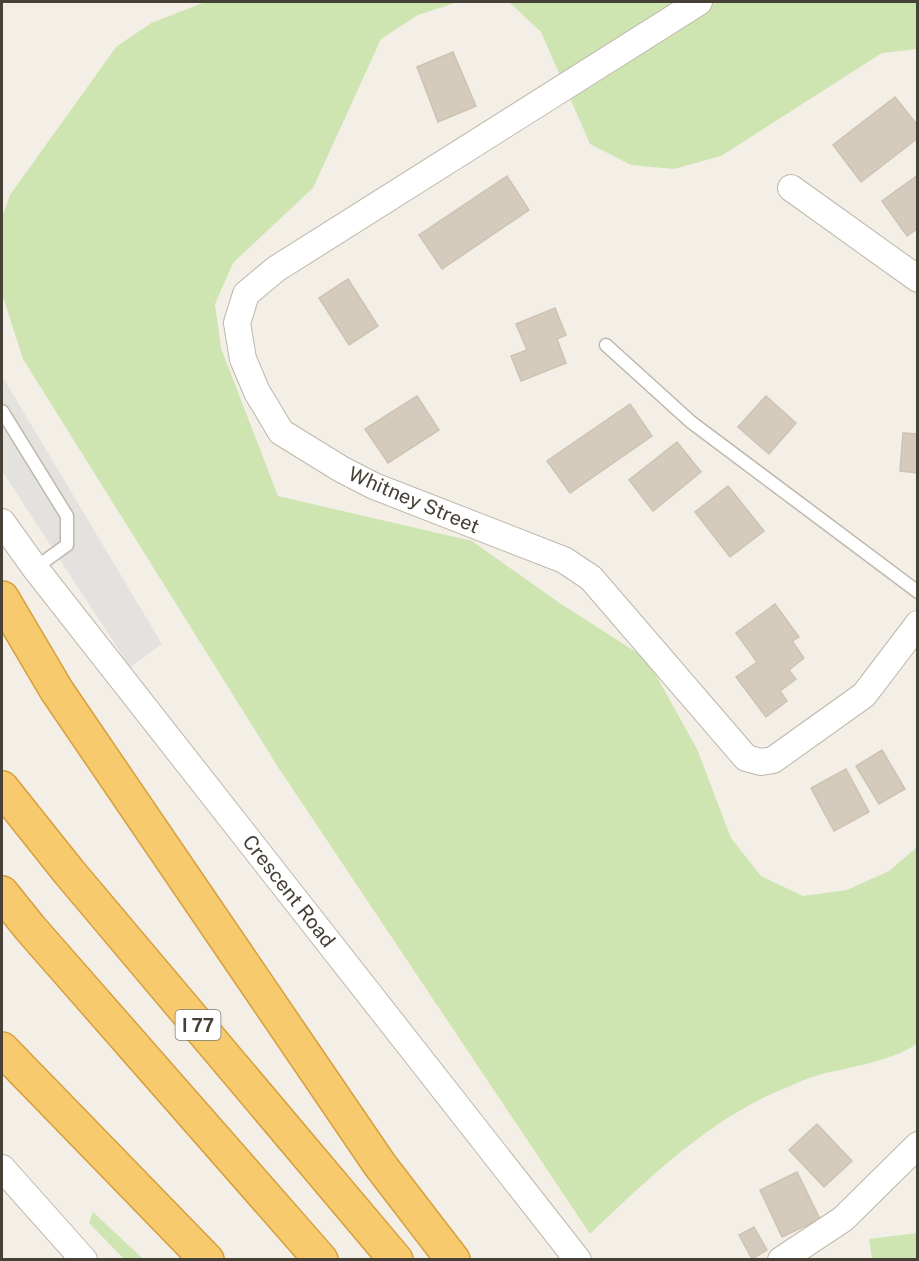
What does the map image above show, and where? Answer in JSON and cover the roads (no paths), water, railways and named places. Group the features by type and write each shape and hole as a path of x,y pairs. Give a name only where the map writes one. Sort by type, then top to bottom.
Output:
{"highway":[{"path":"2,598 57,691 373,1155 453,1260"},
{"name":"I 77","path":"2,788 69,872 396,1260"},
{"path":"2,893 30,928 321,1260"},
{"path":"2,1049 207,1260"}],"street":[{"name":"Whitney Street","path":"699,2 276,269 246,294 237,323 243,359 258,392 281,432 340,469 374,486 564,560 591,578 746,758 761,762 773,760 864,695 918,624"},
{"path":"791,188 918,279"},
{"name":"Crescent Road","path":"2,522 35,568 578,1260"},
{"path":"781,1260 843,1219 918,1145"},
{"path":"2,1168 84,1260"}],"lane":[{"path":"606,345 691,422 918,592"},
{"path":"2,411 67,516 67,545 35,568"}]}
